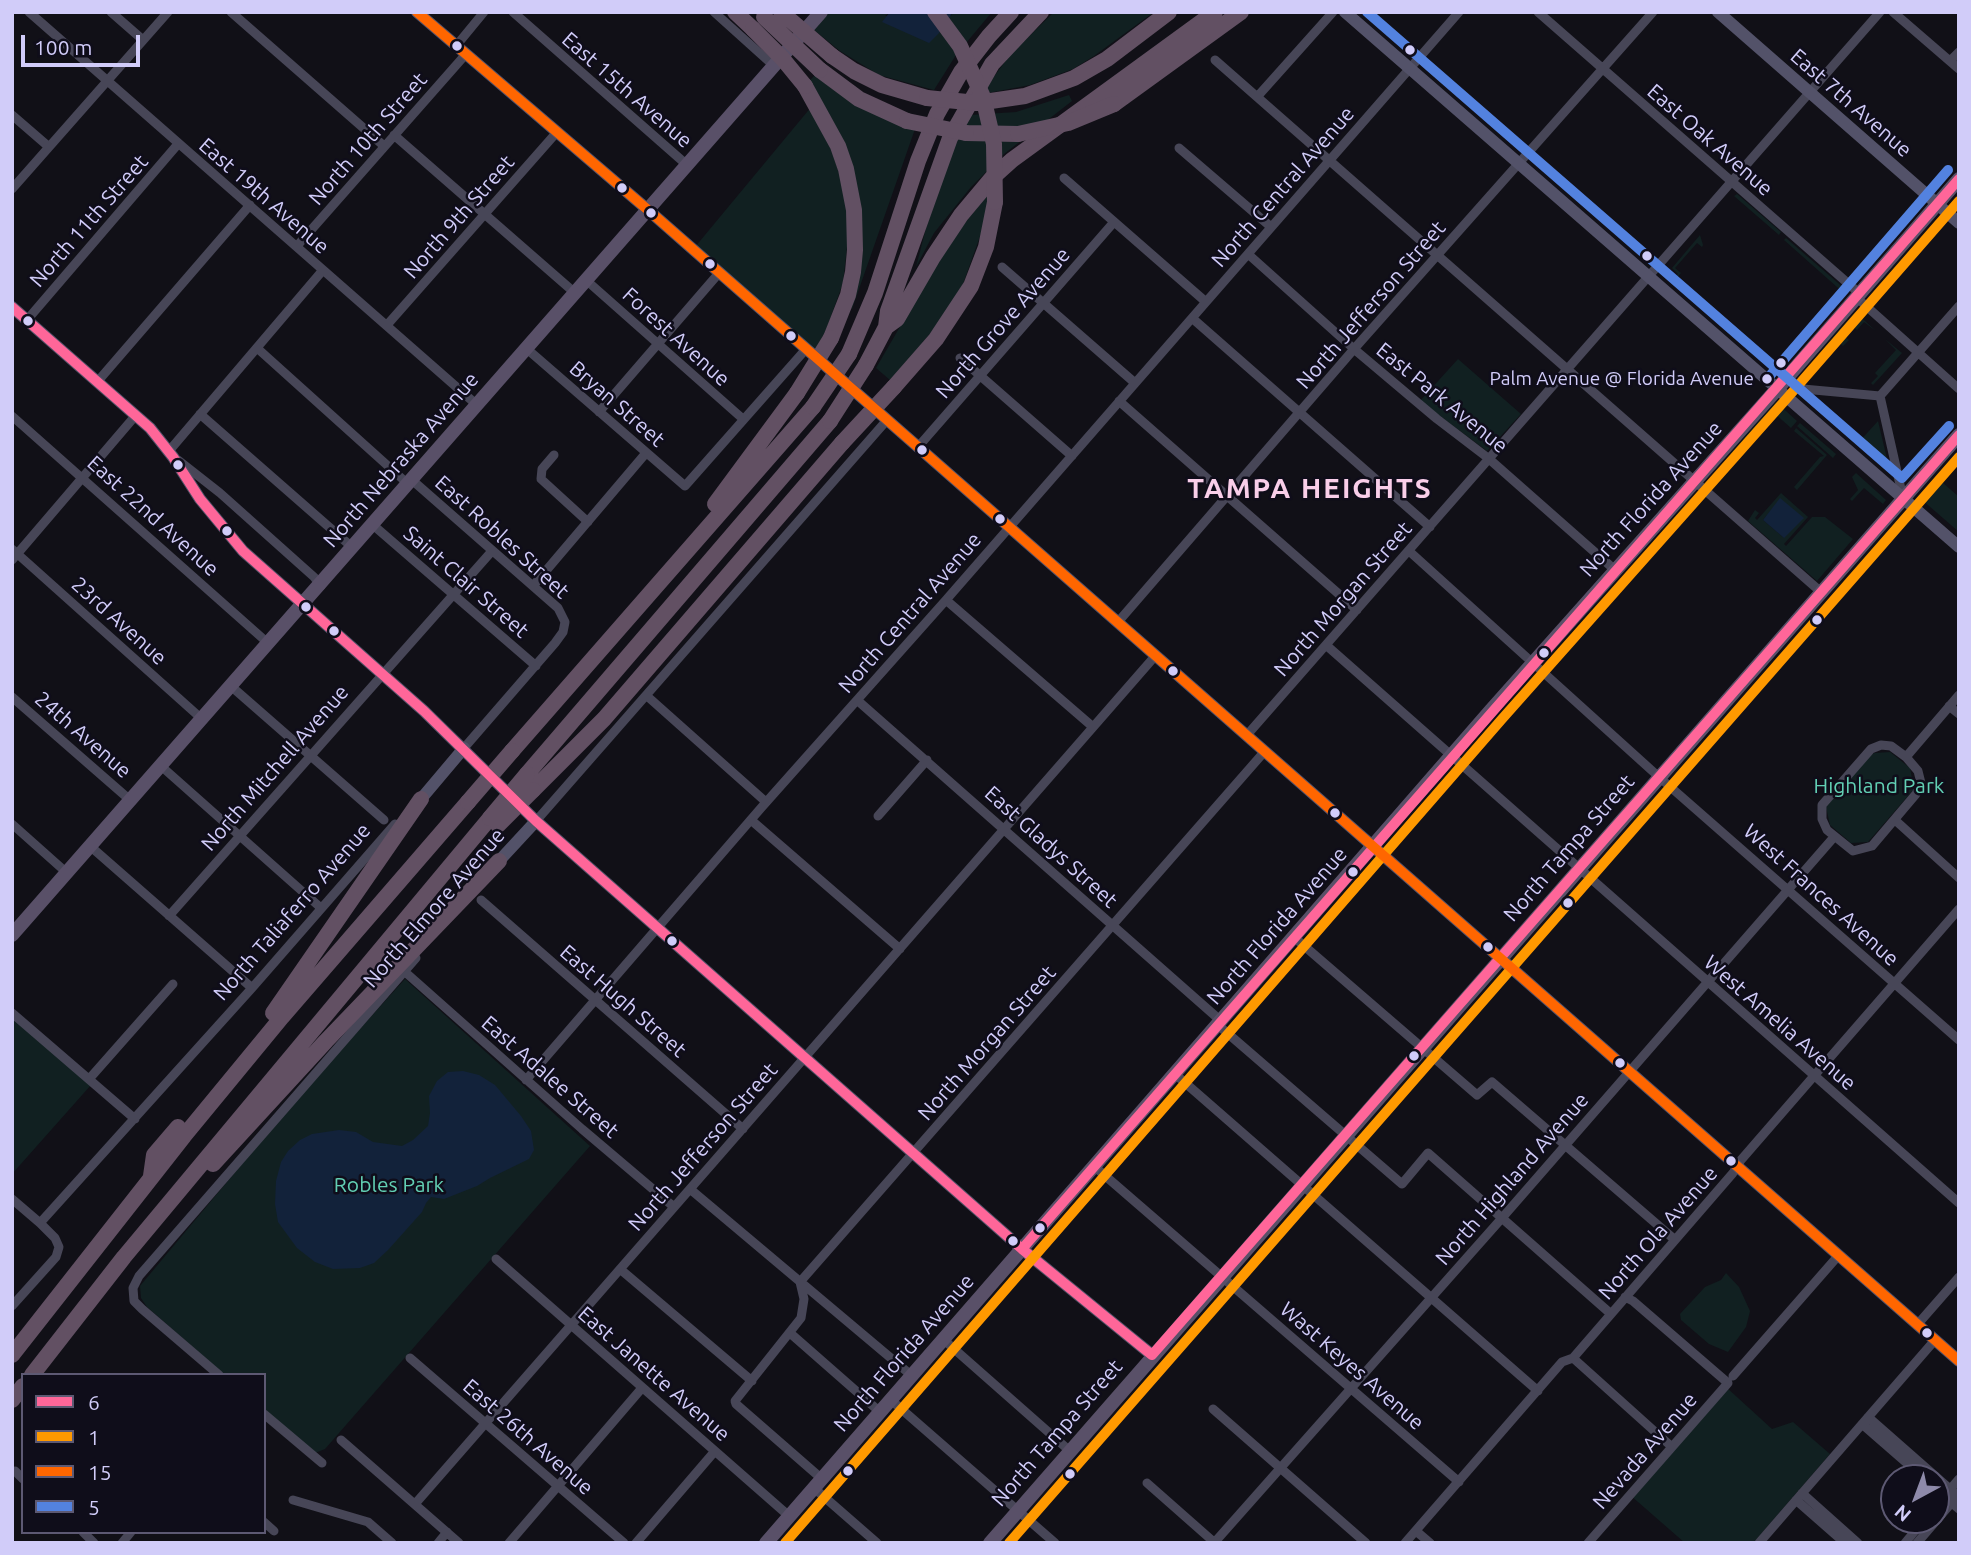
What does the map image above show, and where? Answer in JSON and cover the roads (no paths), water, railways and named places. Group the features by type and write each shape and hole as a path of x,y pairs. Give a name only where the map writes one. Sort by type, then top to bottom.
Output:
{"highway":[{"path":"735,12 759,19 859,99 907,121 966,133 1018,134 1083,118 1114,104 1241,12"},
{"path":"781,12 832,56 882,85 927,98 977,103 1025,96 1074,78 1107,58 1169,12"},
{"path":"34,1373 124,1257 441,876 494,821 533,790 604,719 842,443 936,339 961,304 986,247 995,202 994,144 984,97 960,46 935,12"},
{"path":"12,1355 151,1177 282,1017 813,407 849,354 879,282 926,136 937,114 961,72 1011,12"},
{"path":"494,821 527,774 830,421 866,365 886,327 888,311 950,138 992,64 1041,12"},
{"path":"886,327 897,319 961,215 992,178 1012,160 1215,12"},
{"path":"684,554 703,520 797,393 831,338 848,295 853,272 854,210 849,179 838,146 829,124 806,86 782,58 759,19"},
{"path":"151,1177 154,1155 282,1001 421,799"},
{"path":"124,1257 499,861"}],"main road":[{"name":"North Nebraska Avenue","path":"12,935 321,586 821,12"},
{"name":"North Florida Avenue","path":"766,1543 1959,179"},
{"name":"North Tampa Street","path":"990,1543 1959,435"}],"street":[{"name":"East 19th Avenue","path":"29,12 477,405"},
{"path":"111,12 143,40"},
{"path":"12,189 168,12"},
{"path":"231,12 384,146"},
{"path":"417,12 648,210 1959,1361"},
{"name":"North 10th Street","path":"297,246 394,135 461,50 484,12"},
{"name":"East 15th Avenue","path":"513,12 687,165"},
{"path":"714,12 774,66"},
{"path":"1257,97 1333,12"},
{"path":"1345,12 1959,547"},
{"name":"North Central Avenue","path":"526,1080 766,802 946,600 1459,12"},
{"name":"East Oak Avenue","path":"1538,12 1732,182 1959,389"},
{"name":"North Jefferson Street","path":"1118,622 1354,349 1653,12"},
{"name":"East 7th Avenue","path":"1718,12 1959,223"},
{"name":"North Morgan Street","path":"1247,735 1880,12"},
{"path":"1893,12 1959,69"},
{"path":"1950,61 1959,52"},
{"path":"1215,60 1821,592"},
{"path":"12,115 49,147"},
{"name":"North 9th Street","path":"387,325 557,132"},
{"path":"394,135 575,293"},
{"name":"North 11th Street","path":"27,320 178,145"},
{"path":"1179,148 1270,227"},
{"path":"1063,178 1206,302"},
{"path":"98,381 250,205"},
{"name":"North Grove Avenue","path":"918,447 1114,222"},
{"name":"East Park Avenue","path":"1248,254 1354,349 1488,458 1615,570"},
{"path":"1002,267 1135,383"},
{"path":"171,454 200,414 323,270"},
{"path":"599,412 719,273"},
{"name":"Forest Avenue","path":"586,281 743,419"},
{"path":"1881,396 1959,306"},
{"path":"12,307 150,428 171,454 200,499 243,551 464,748 536,821 1022,1249 1152,1356"},
{"path":"1192,318 1430,527"},
{"name":"East Robles Street","path":"257,348 558,608 565,622"},
{"name":"Bryan Street","path":"527,349 685,486 743,419"},
{"path":"743,419 806,349"},
{"path":"960,358 1072,456"},
{"path":"1803,389 1881,396"},
{"path":"1881,396 1903,498"},
{"path":"1119,401 1357,610"},
{"path":"200,414 353,548"},
{"name":"East 22nd Avenue","path":"12,415 269,644"},
{"path":"14,554 136,415"},
{"name":"North Elmore Avenue","path":"217,1373 134,1301 133,1287 139,1276 887,420"},
{"path":"533,586 646,453"},
{"path":"171,454 241,512 321,586"},
{"path":"554,455 540,472 541,479 587,522"},
{"name":"Saint Clair Street","path":"373,525 536,666"},
{"name":"North Mitchell Avenue","path":"169,915 492,551"},
{"name":"West Frances Avenue","path":"1409,551 1959,1040"},
{"name":"23rd Avenue","path":"14,554 203,720"},
{"path":"946,600 1093,727"},
{"name":"North Taliaferro Avenue","path":"40,1223 421,799 559,638 565,622"},
{"name":"West Amelia Avenue","path":"1326,645 1959,1203"},
{"name":"North Jefferson Street","path":"415,1504 1156,655"},
{"path":"232,687 384,820"},
{"path":"647,695 766,802"},
{"path":"1906,757 1959,695"},
{"name":"24th Avenue","path":"12,697 130,800"},
{"name":"East Gladys Street","path":"857,700 1005,828 1402,1184 1428,1153 1502,1218"},
{"path":"1949,706 1959,714"},
{"path":"1881,745 1891,746 1919,771 1921,783 1916,794 1895,820 1872,846 1853,851 1827,830 1822,819 1822,805 1845,776 1871,749 1881,745"},
{"name":"North Morgan Street","path":"800,1282 1265,751"},
{"path":"878,816 927,760"},
{"path":"161,766 321,908"},
{"path":"751,820 900,949"},
{"path":"1895,820 1959,877"},
{"path":"12,824 67,873"},
{"name":"North Highland Avenue","path":"1215,1543 1834,837"},
{"path":"90,846 252,988"},
{"name":"East Hugh Street","path":"481,900 743,1129"},
{"name":"North Ola Avenue","path":"1405,1543 1562,1362 1573,1358 1959,909"},
{"path":"1295,938 1477,1095 1492,1082 1674,1239"},
{"name":"East Adalee Street","path":"404,971 674,1207"},
{"path":"90,1078 173,984"},
{"path":"12,1013 135,1119"},
{"path":"1175,1074 1538,1391"},
{"name":"Wast Keyes Avenue","path":"1095,1167 1459,1482"},
{"path":"690,1189 911,1375"},
{"path":"12,1199 40,1223 57,1241 59,1247 55,1257 12,1306"},
{"path":"1502,1218 1611,1314"},
{"name":"Nevada Avenue","path":"1588,1543 1839,1256"},
{"name":"East Janette Avenue","path":"495,1259 789,1516"},
{"path":"620,1269 752,1381"},
{"path":"1917,1325 1959,1277"},
{"path":"800,1282 804,1299 801,1318 735,1401 877,1543"},
{"path":"1625,1297 1730,1379"},
{"path":"790,1333 880,1412"},
{"path":"943,1339 1070,1451"},
{"path":"1759,1543 1936,1340"},
{"name":"East 26th Avenue","path":"410,1357 624,1543"},
{"path":"1573,1358 1672,1447"},
{"path":"509,1543 642,1388"},
{"path":"891,1400 1055,1543"},
{"path":"1213,1409 1366,1543"},
{"path":"266,1416 321,1463"},
{"path":"1865,1420 1910,1464"},
{"path":"1865,1420 1954,1498"},
{"path":"341,1440 460,1543"},
{"path":"636,1543 715,1451"},
{"path":"15,1471 21,1477"},
{"path":"1917,1543 1954,1498 1959,1479"},
{"path":"1147,1483 1215,1543"},
{"path":"1799,1497 1845,1543"},
{"path":"1799,1497 1858,1543"},
{"path":"293,1500 368,1522 392,1543"},
{"path":"266,1524 274,1531"},
{"path":"1416,1531 1430,1543"},
{"path":"438,1543 447,1532"}],"water":[{"path":"890,12 953,12 929,43 882,22"},
{"path":"1780,498 1804,518 1784,538 1763,520"},
{"path":"463,1071 479,1075 495,1085 521,1116 531,1131 534,1150 529,1159 477,1186 444,1199 431,1197 422,1212 374,1263 360,1268 333,1269 315,1262 297,1248 278,1222 275,1204 276,1181 281,1162 288,1151 312,1134 339,1130 356,1132 373,1142 402,1146 428,1126 429,1096 437,1081 448,1072"}],"place":[{"name":"Palm Avenue @ Florida Avenue","path":"1767,379"}],"district":[{"name":"TAMPA HEIGHTS","path":"1310,489"}],"park label":[{"name":"Highland Park","path":"1879,786"},
{"name":"Robles Park","path":"389,1185"}]}
